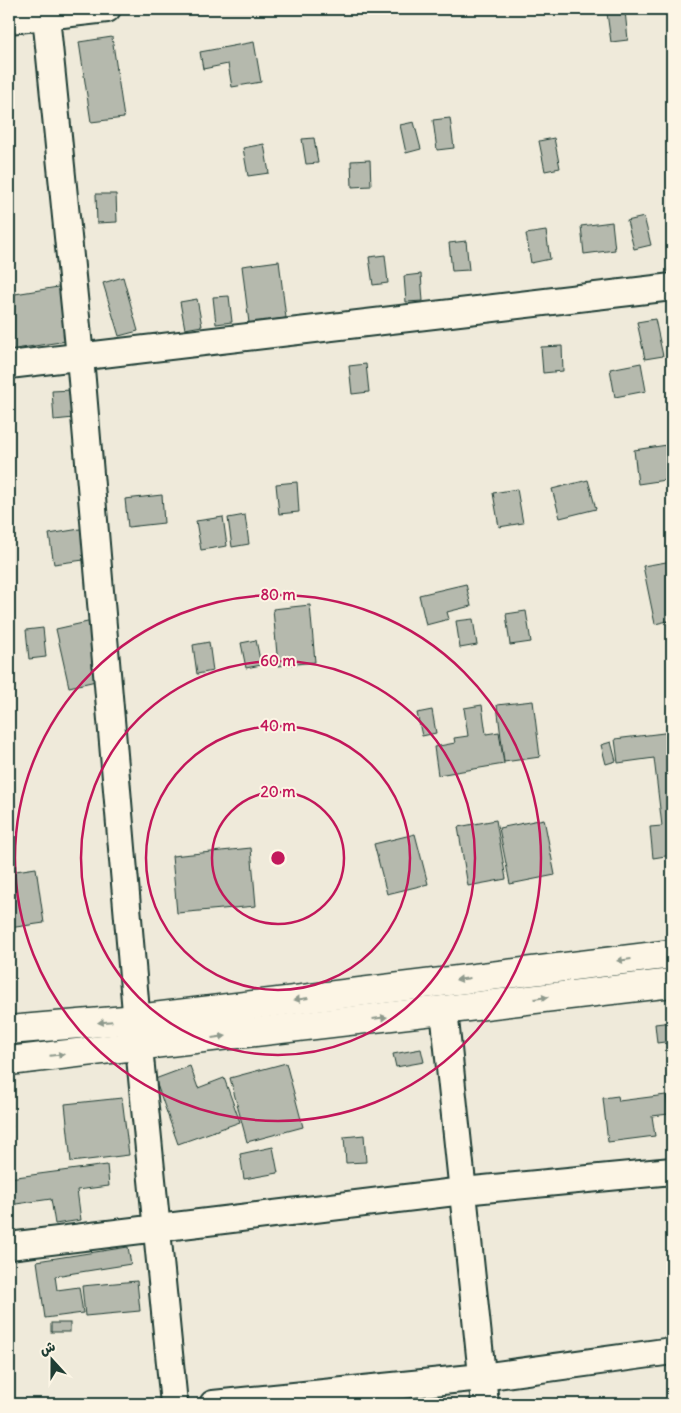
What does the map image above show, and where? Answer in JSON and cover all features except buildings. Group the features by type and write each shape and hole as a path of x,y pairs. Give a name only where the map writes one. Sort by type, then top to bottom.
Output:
{"main road":[{"path":"9,1030 137,1019 672,954"},
{"path":"9,1061 672,983"}],"street":[{"path":"106,9 28,16 80,358 139,1046 174,1404"},
{"path":"9,364 80,358 672,288"},
{"path":"444,1010 485,1404"},
{"path":"9,1246 463,1191 672,1171"},
{"path":"213,1404 482,1376 672,1351"}]}
